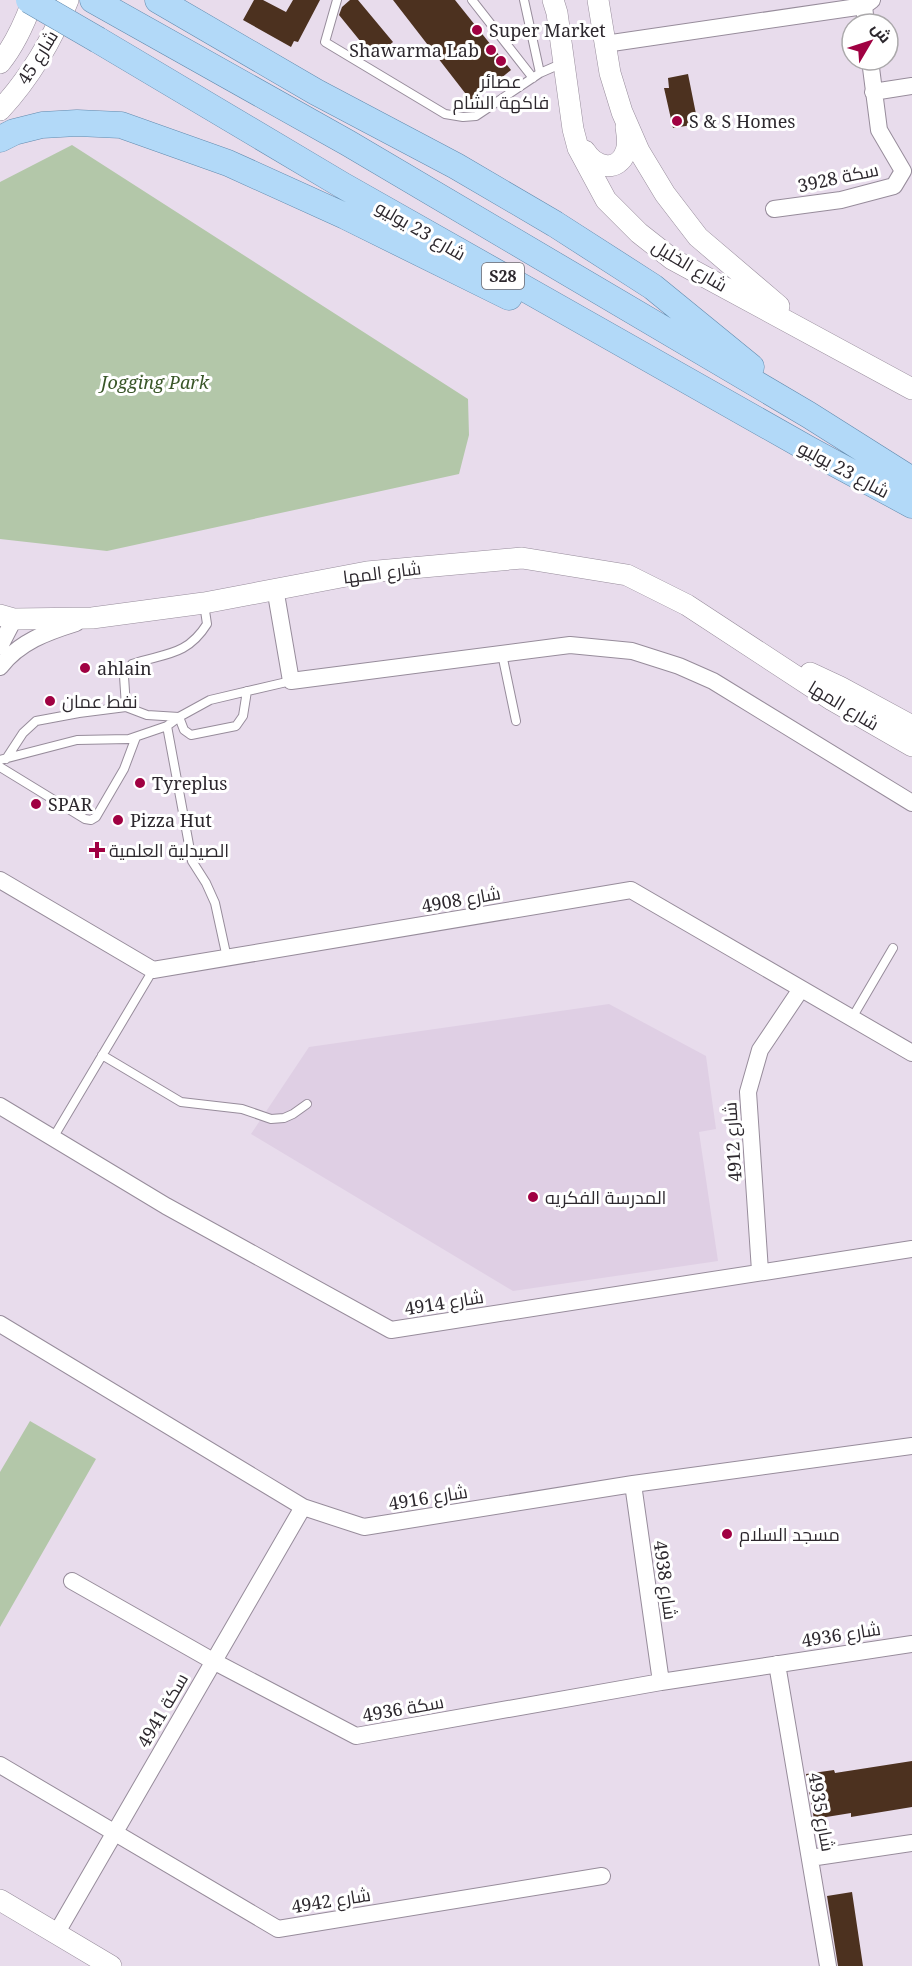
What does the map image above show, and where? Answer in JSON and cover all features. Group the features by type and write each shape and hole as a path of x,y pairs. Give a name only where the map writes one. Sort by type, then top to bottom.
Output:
{"main road":[{"name":"شارع 23 يوليو","path":"31,0 332,179 810,450 912,505"},
{"path":"158,0 316,92 456,166 565,230 653,287 809,415"},
{"name":"شارع 23 يوليو","path":"103,6 348,143 809,415 912,480"},
{"path":"0,139 15,132 42,125 77,123 121,125 228,163 345,216 476,282 670,370"}],"street":[{"name":"شارع 45","path":"0,63 28,14 31,0"},
{"name":"شارع 45","path":"0,110 36,62 61,18 68,0"},
{"name":"شارع الخليل","path":"553,0 573,129 579,148 606,200 639,233 672,259 912,389"},
{"name":"شارع الخليل","path":"598,0 610,73 622,112 639,151 665,194 698,237 809,332"},
{"path":"605,44 868,3"},
{"name":"سكة 3928","path":"774,209 841,200 894,186 907,174 879,130 871,72"},
{"path":"873,92 912,86"},
{"path":"573,129 588,155 596,163 606,167 613,165 620,161 628,146 627,129 622,112"},
{"name":"شارع المها","path":"7,617 92,618 204,603 368,572 522,558 627,575 687,605 832,700 912,746"},
{"path":"275,588 291,681 570,645 632,651 679,666 713,681 912,802"},
{"path":"0,646 7,617"},
{"path":"0,667 17,649 35,637 92,618"},
{"name":"شارع المها","path":"747,643 840,687 912,726"},
{"path":"0,880 153,970"},
{"name":"4908 شارع","path":"153,970 632,890 912,1053"},
{"name":"4912 شارع","path":"760,1271 748,1092 760,1050 801,988"},
{"name":"4914 شارع","path":"0,1107 166,1206 391,1330 912,1249"},
{"name":"4916 شارع","path":"0,1324 303,1507 364,1527 633,1484 912,1446"},
{"name":"شارع 4938","path":"633,1484 661,1682"},
{"name":"سكة 4941","path":"56,1934 303,1507"},
{"name":"سكة 4936","path":"72,1581 213,1661 356,1736 661,1682 777,1664"},
{"name":"4936 شارع","path":"777,1664 912,1644"},
{"name":"4935 شارع","path":"777,1664 828,1966"},
{"name":"4942 شارع","path":"0,1765 278,1929 602,1876"},
{"path":"810,1858 912,1842"},
{"path":"0,1900 111,1966"}],"lane":[{"path":"337,0 325,42 445,114 463,117 476,116 537,76 564,62"},
{"path":"472,0 537,76"},
{"path":"524,0 537,76"},
{"path":"126,707 124,676 132,664 178,652 199,638 207,624 204,603"},
{"path":"502,654 516,721"},
{"path":"2,762 77,740 129,739 167,726 210,699 291,681"},
{"path":"179,717 184,730 191,735 236,726 243,716 246,691"},
{"path":"2,762 23,733 36,721 79,712 126,707 147,715 179,717"},
{"path":"167,726 192,861 215,903 227,958"},
{"path":"2,762 85,819 91,819 96,817 124,770 136,737"},
{"path":"852,1018 893,948"},
{"path":"53,1138 153,970"},
{"path":"102,1055 181,1102 242,1109 271,1119 284,1118 307,1104"}],"shaded area":[{"name":"المدرسة الفكريه","path":"609,1004 706,1056 716,1129 699,1132 718,1261 513,1291 251,1134 309,1047"}],"green space":[{"name":"Jogging Park","path":"72,145 468,399 469,435 459,474 107,551 0,539 0,182"},
{"path":"30,1421 96,1459 0,1627 0,1472"}],"building":[{"path":"254,0 263,0 286,12 293,0 320,0 298,42 294,41 291,47 243,20"},
{"path":"350,0 358,0 393,42 376,56 339,15 342,7"},
{"path":"393,0 455,0 511,70 472,102"},
{"path":"688,74 698,124 673,128 664,88 669,88 668,78"},
{"path":"912,1761 912,1807 851,1817 851,1813 814,1819 806,1774 834,1770 835,1773"},
{"path":"852,1892 863,1966 838,1966 827,1896"}],"place":[{"name":"Super Market","path":"477,30"},
{"name":"Shawarma Lab","path":"491,50"},
{"name":"عصائر فاكهة الشام","path":"501,61"},
{"name":"S & S Homes","path":"677,121"},
{"name":"ahlain","path":"85,668"},
{"name":"نفط عمان","path":"50,701"},
{"name":"Tyreplus","path":"140,783"},
{"name":"SPAR","path":"36,804"},
{"name":"Pizza Hut","path":"118,820"},
{"name":"الصيدلية العلمية","path":"97,850"},
{"name":"المدرسة الفكريه","path":"533,1197"},
{"name":"مسجد السلام","path":"727,1534"}]}
